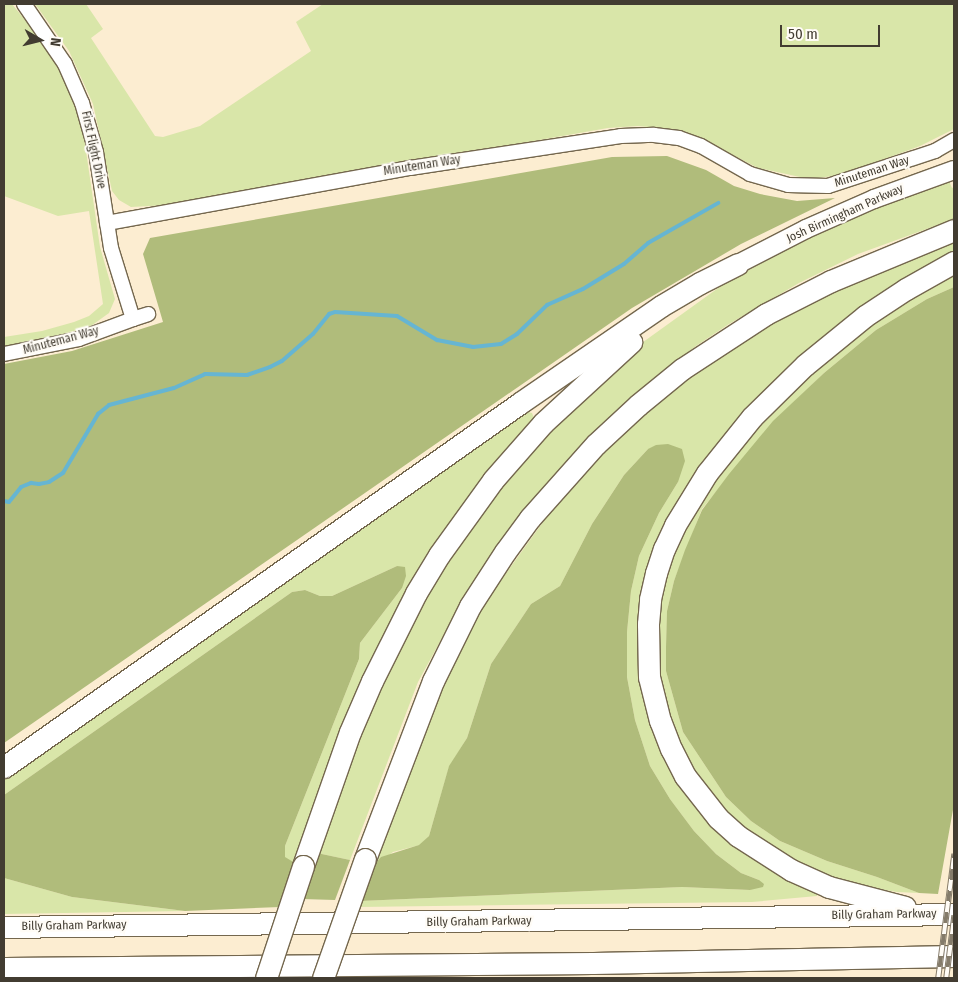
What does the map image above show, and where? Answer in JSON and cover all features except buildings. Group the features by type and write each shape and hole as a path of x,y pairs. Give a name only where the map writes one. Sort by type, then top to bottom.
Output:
{"highway":[{"path":"323,978 365,859 433,681 470,606 530,518 596,444 638,405 682,369 766,314 839,278 954,230"},
{"path":"946,914 829,887 791,870 738,836 718,818 685,776 671,749 660,721 649,677 648,624 650,599 656,574 664,549 675,525 708,473 752,417 805,365 865,316 954,262"},
{"path":"4,767 520,403 661,306 700,283 738,264"},
{"path":"266,978 347,741 372,681 416,593 466,515 511,459 561,404 638,337 738,264"},
{"name":"Billy Graham Parkway","path":"4,927 946,914"},
{"path":"4,968 954,956"},
{"path":"114,978 157,967"}],"main road":[{"name":"Josh Birmingham Parkway","path":"738,264 806,229 874,199 954,170"}],"street":[{"name":"First Flight Drive","path":"24,4 65,64 82,103 96,152 107,223"},
{"name":"Minuteman Way","path":"107,223 410,168 621,136 654,135 679,138 701,146 750,174 788,185 828,186 934,152 954,140"},
{"path":"107,223 111,248 133,319"},
{"name":"Minuteman Way","path":"4,354 78,339 148,314"}],"green space":[{"path":"4,4 12,4 39,37 61,72 71,93 84,137 100,247 115,299 109,313 91,326 43,340 4,346 4,337 42,331 74,322 89,316 103,304 89,211 58,216 4,196"},
{"path":"35,4 86,4 103,29 91,38 155,136 163,137 200,126 311,51 296,22 323,4 954,4 954,129 920,146 841,175 818,178 800,177 758,168 700,138 668,129 638,126 608,128 168,205 131,207 119,200 112,191 93,104 69,51"},
{"path":"667,156 706,170 734,186 760,194 797,201 835,198 741,244 632,308 4,743 4,364 72,351 163,322 143,254 150,238 612,157"},
{"path":"949,181 952,188 954,187 954,219 858,254 799,283 729,324 696,346 631,398 466,594 418,682 350,860 317,853 335,799 379,683 447,558 532,446 639,345 721,286 780,252 850,218"},
{"path":"954,238 954,254 747,411 643,604 675,771 816,890 817,896 752,902 359,907 360,901 682,887 750,890 759,880 741,873 716,854 694,831 670,799 650,766 635,720 627,677 627,632 631,591 639,556 659,513 678,482 648,449 624,475 592,524 560,586 531,604 491,664 467,738 449,767 429,836 420,845 393,852 371,869 424,721 481,608 551,511 587,470 628,428 670,391 722,352 822,294"},
{"path":"954,270 954,287 927,299 876,330 824,373 773,422 702,509 674,581 667,611 666,671 683,732 726,797 751,821 780,841 827,861 919,893 897,892 867,887 812,872 733,821 698,779 674,736 657,670 659,602 679,535 732,454 809,371 913,293"},
{"path":"954,287 954,804 938,894 919,893 827,861 780,841 751,821 726,797 683,732 666,671 666,647 667,611 674,581 685,550 702,510 729,474 773,421 824,373 876,330 927,299"},
{"path":"528,412 532,413 534,418 460,512 295,863 285,858 285,846 359,659 360,643 402,588 397,566 332,596 320,596 305,590 292,592 4,795 4,777 490,435"},
{"path":"668,444 682,449 685,461 678,482 659,513 639,556 631,591 627,632 627,677 635,720 650,766 670,799 694,831 716,854 741,873 759,880 764,884 763,887 750,890 682,887 360,901 371,869 381,857 419,845 429,836 449,766 467,738 491,664 531,604 560,586 592,524 624,475 648,449 656,445"},
{"path":"397,566 405,567 406,576 402,588 360,643 359,659 285,846 285,857 295,863 280,907 185,911 72,897 4,878 4,795 292,592 305,590 320,596 332,596"},
{"path":"317,853 350,860 335,900 302,899"},
{"path":"4,878 72,897 185,911 4,914"}],"waterway":[{"path":"4,501 9,502 21,487 31,483 49,482 63,473 98,414 109,405 174,388 205,374 247,375 270,367 282,361 313,334 329,314 335,312 397,316 437,340 473,347 501,344 517,334 547,305 583,289 624,264 648,243 718,203"}],"railway":[{"path":"938,978 954,854"},
{"path":"946,978 954,916"}]}
